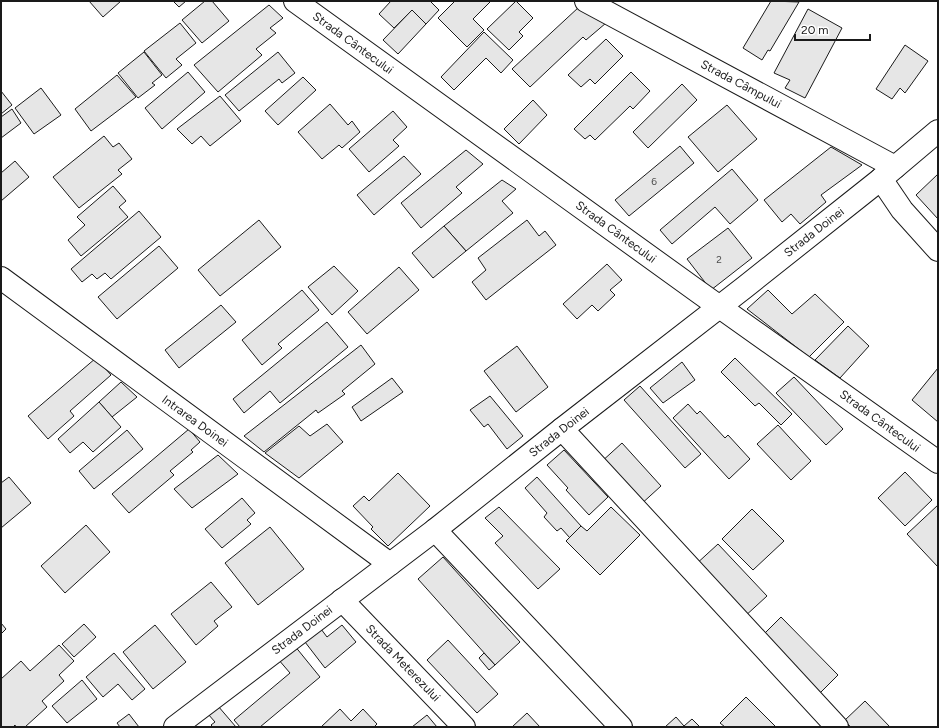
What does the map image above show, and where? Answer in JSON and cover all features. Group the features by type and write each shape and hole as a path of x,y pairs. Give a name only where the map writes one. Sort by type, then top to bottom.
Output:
{"street":[{"name":"Strada Cântecului","path":"295,1 938,462"},
{"name":"Strada Câmpului","path":"586,1 888,173"},
{"name":"Strada Doinei","path":"175,727 435,530 562,428 720,306 888,173 938,131"},
{"path":"888,173 902,210 938,250"},
{"name":"Intrarea Doinei","path":"1,278 390,564"},
{"path":"562,428 837,727"},
{"path":"435,530 621,727"},
{"name":"Strada Meterezului","path":"342,600 464,727"}],"building":[{"path":"89,1 121,1 103,17"},
{"path":"173,1 186,1 179,7"},
{"path":"205,1 212,1 229,21 202,43 182,20"},
{"path":"391,1 430,1 439,10 426,24 412,10 394,28 379,14"},
{"path":"455,1 491,1 473,19 484,30 467,47 438,18"},
{"path":"516,1 533,18 519,32 523,36 509,50 487,29"},
{"path":"771,1 799,2 770,51 768,50 762,60 743,48"},
{"path":"269,5 283,18 270,28 276,33 256,49 262,55 218,92 194,65"},
{"path":"579,7 606,23 586,40 583,37 530,87 512,69"},
{"path":"808,9 842,28 805,98 785,88 790,80 774,73"},
{"path":"412,10 426,24 398,54 383,40"},
{"path":"180,23 196,43 176,59 182,65 166,78 144,51"},
{"path":"484,32 513,60 501,73 486,58 454,90 441,77"},
{"path":"606,39 623,56 595,84 590,79 581,87 568,75"},
{"path":"905,45 928,61 905,93 900,88 892,99 876,89"},
{"path":"144,52 162,75 152,83 155,85 138,98 118,73"},
{"path":"278,52 295,73 282,83 279,79 239,111 225,95"},
{"path":"188,72 205,92 162,129 145,108"},
{"path":"631,72 650,91 633,109 630,106 595,140 590,135 585,139 574,129"},
{"path":"117,75 136,97 91,131 75,109"},
{"path":"303,77 316,90 278,125 265,111"},
{"path":"682,84 697,100 648,148 633,132"},
{"path":"41,88 61,115 34,134 15,108"},
{"path":"1,91 12,105 1,114"},
{"path":"220,96 241,121 210,146 201,136 192,144 177,129"},
{"path":"533,100 547,115 519,144 504,129"},
{"path":"330,104 348,125 352,121 360,132 342,148 339,145 322,159 298,132"},
{"path":"727,105 757,139 718,172 688,137"},
{"path":"12,109 21,123 1,138 1,117"},
{"path":"393,111 407,127 393,140 399,146 369,172 349,149"},
{"path":"104,136 113,147 119,143 132,159 118,170 122,174 79,208 53,177"},
{"path":"680,146 694,163 629,216 615,200"},
{"path":"831,147 862,165 821,195 826,202 800,224 791,214 782,222 764,200"},
{"path":"466,150 483,164 456,187 462,193 421,228 401,203"},
{"path":"404,156 421,174 374,215 357,195"},
{"path":"15,161 29,177 1,201 1,173"},
{"path":"732,169 758,200 730,224 715,207 672,244 660,230"},
{"path":"938,174 938,219 916,195"},
{"path":"502,180 516,189 502,201 513,213 466,251 444,226"},
{"path":"113,186 126,201 119,207 128,217 81,256 68,240 85,225 77,217"},
{"path":"139,211 161,237 111,279 105,273 97,279 92,274 82,282 71,269"},
{"path":"259,220 281,247 220,296 198,270"},
{"path":"527,220 539,236 545,231 556,245 486,300 472,282 486,270 478,258"},
{"path":"444,226 466,251 433,278 412,253"},
{"path":"728,228 752,258 711,290 687,259"},
{"path":"159,246 178,268 117,319 98,297"},
{"path":"607,264 622,280 610,290 615,295 598,311 592,305 577,319 563,304"},
{"path":"334,266 358,291 332,315 308,287"},
{"path":"399,267 419,290 367,334 348,312"},
{"path":"302,290 319,310 278,344 282,348 262,365 242,340"},
{"path":"768,290 792,314 815,294 844,322 809,357 747,309"},
{"path":"221,305 236,322 179,368 165,350"},
{"path":"327,322 348,347 280,403 270,391 244,413 233,399"},
{"path":"848,326 869,346 840,378 815,360"},
{"path":"361,345 375,364 342,391 345,394 318,413 316,410 264,452 244,436"},
{"path":"517,346 548,387 516,412 484,371"},
{"path":"96,358 111,375 70,411 74,416 48,439 28,416"},
{"path":"735,358 792,414 781,425 759,403 755,406 721,372"},
{"path":"682,362 695,380 663,403 650,388"},
{"path":"938,368 938,422 912,400"},
{"path":"794,377 843,429 826,445 776,393"},
{"path":"392,378 403,392 361,421 352,407"},
{"path":"121,382 137,397 112,417 99,402"},
{"path":"640,386 701,454 685,468 624,400"},
{"path":"490,396 523,436 507,449 488,424 484,427 470,410"},
{"path":"99,402 121,427 93,452 83,442 70,453 58,439"},
{"path":"688,404 697,414 700,411 725,438 728,435 750,459 729,479 673,418"},
{"path":"327,424 343,442 299,478 265,453 299,426 310,436"},
{"path":"778,425 811,461 791,480 757,444"},
{"path":"189,429 200,442 191,450 193,452 170,471 174,475 129,513 112,494"},
{"path":"127,430 143,449 94,489 79,471"},
{"path":"622,443 661,486 639,506 600,463"},
{"path":"564,450 608,497 589,515 566,490 568,488 547,465"},
{"path":"218,455 238,474 192,508 174,489"},
{"path":"905,472 932,500 905,526 878,498"},
{"path":"398,473 430,506 388,546 371,529 373,527 353,506 364,496 369,501"},
{"path":"9,477 31,503 1,528 1,483"},
{"path":"537,477 581,526 570,538 561,528 557,531 544,517 547,513 525,488"},
{"path":"242,498 255,513 247,520 251,524 222,548 205,529"},
{"path":"938,505 938,567 907,534"},
{"path":"499,507 560,569 538,589 495,543 503,536 485,518"},
{"path":"611,507 640,535 600,575 566,541 581,526 587,531"},
{"path":"752,509 784,541 753,570 722,539"},
{"path":"86,525 110,552 65,593 41,566"},
{"path":"270,527 304,569 258,605 225,563"},
{"path":"718,544 767,596 743,618 694,566"},
{"path":"443,557 520,642 495,665 418,579"},
{"path":"211,582 232,607 214,621 218,626 196,645 171,614"},
{"path":"781,617 838,675 819,694 762,636"},
{"path":"1,623 6,629 1,634"},
{"path":"84,624 96,637 74,657 62,644"},
{"path":"155,625 186,662 153,689 123,652"},
{"path":"342,625 356,642 325,668 305,642 321,629 327,637"},
{"path":"448,640 498,694 477,713 427,660"},
{"path":"59,645 74,661 59,675 64,681 42,701 47,707 25,727 16,727 15,725 13,727 1,727 1,679 21,661 30,671"},
{"path":"294,645 320,677 260,727 240,727 234,720 290,673 278,659"},
{"path":"114,653 145,689 132,700 118,684 103,697 86,677"},
{"path":"484,653 495,665 489,670 479,658"},
{"path":"82,680 97,699 67,723 52,706"},
{"path":"746,697 776,727 725,727 720,723"},
{"path":"865,701 890,727 851,727 844,721"},
{"path":"218,706 236,727 213,727 211,725 215,722 208,714"},
{"path":"340,709 351,721 363,709 377,724 374,727 321,727"},
{"path":"527,713 540,727 512,727"},
{"path":"129,714 139,727 120,727 117,723"},
{"path":"427,715 437,727 412,727"},
{"path":"676,717 684,726 692,719 700,727 665,727"}]}
